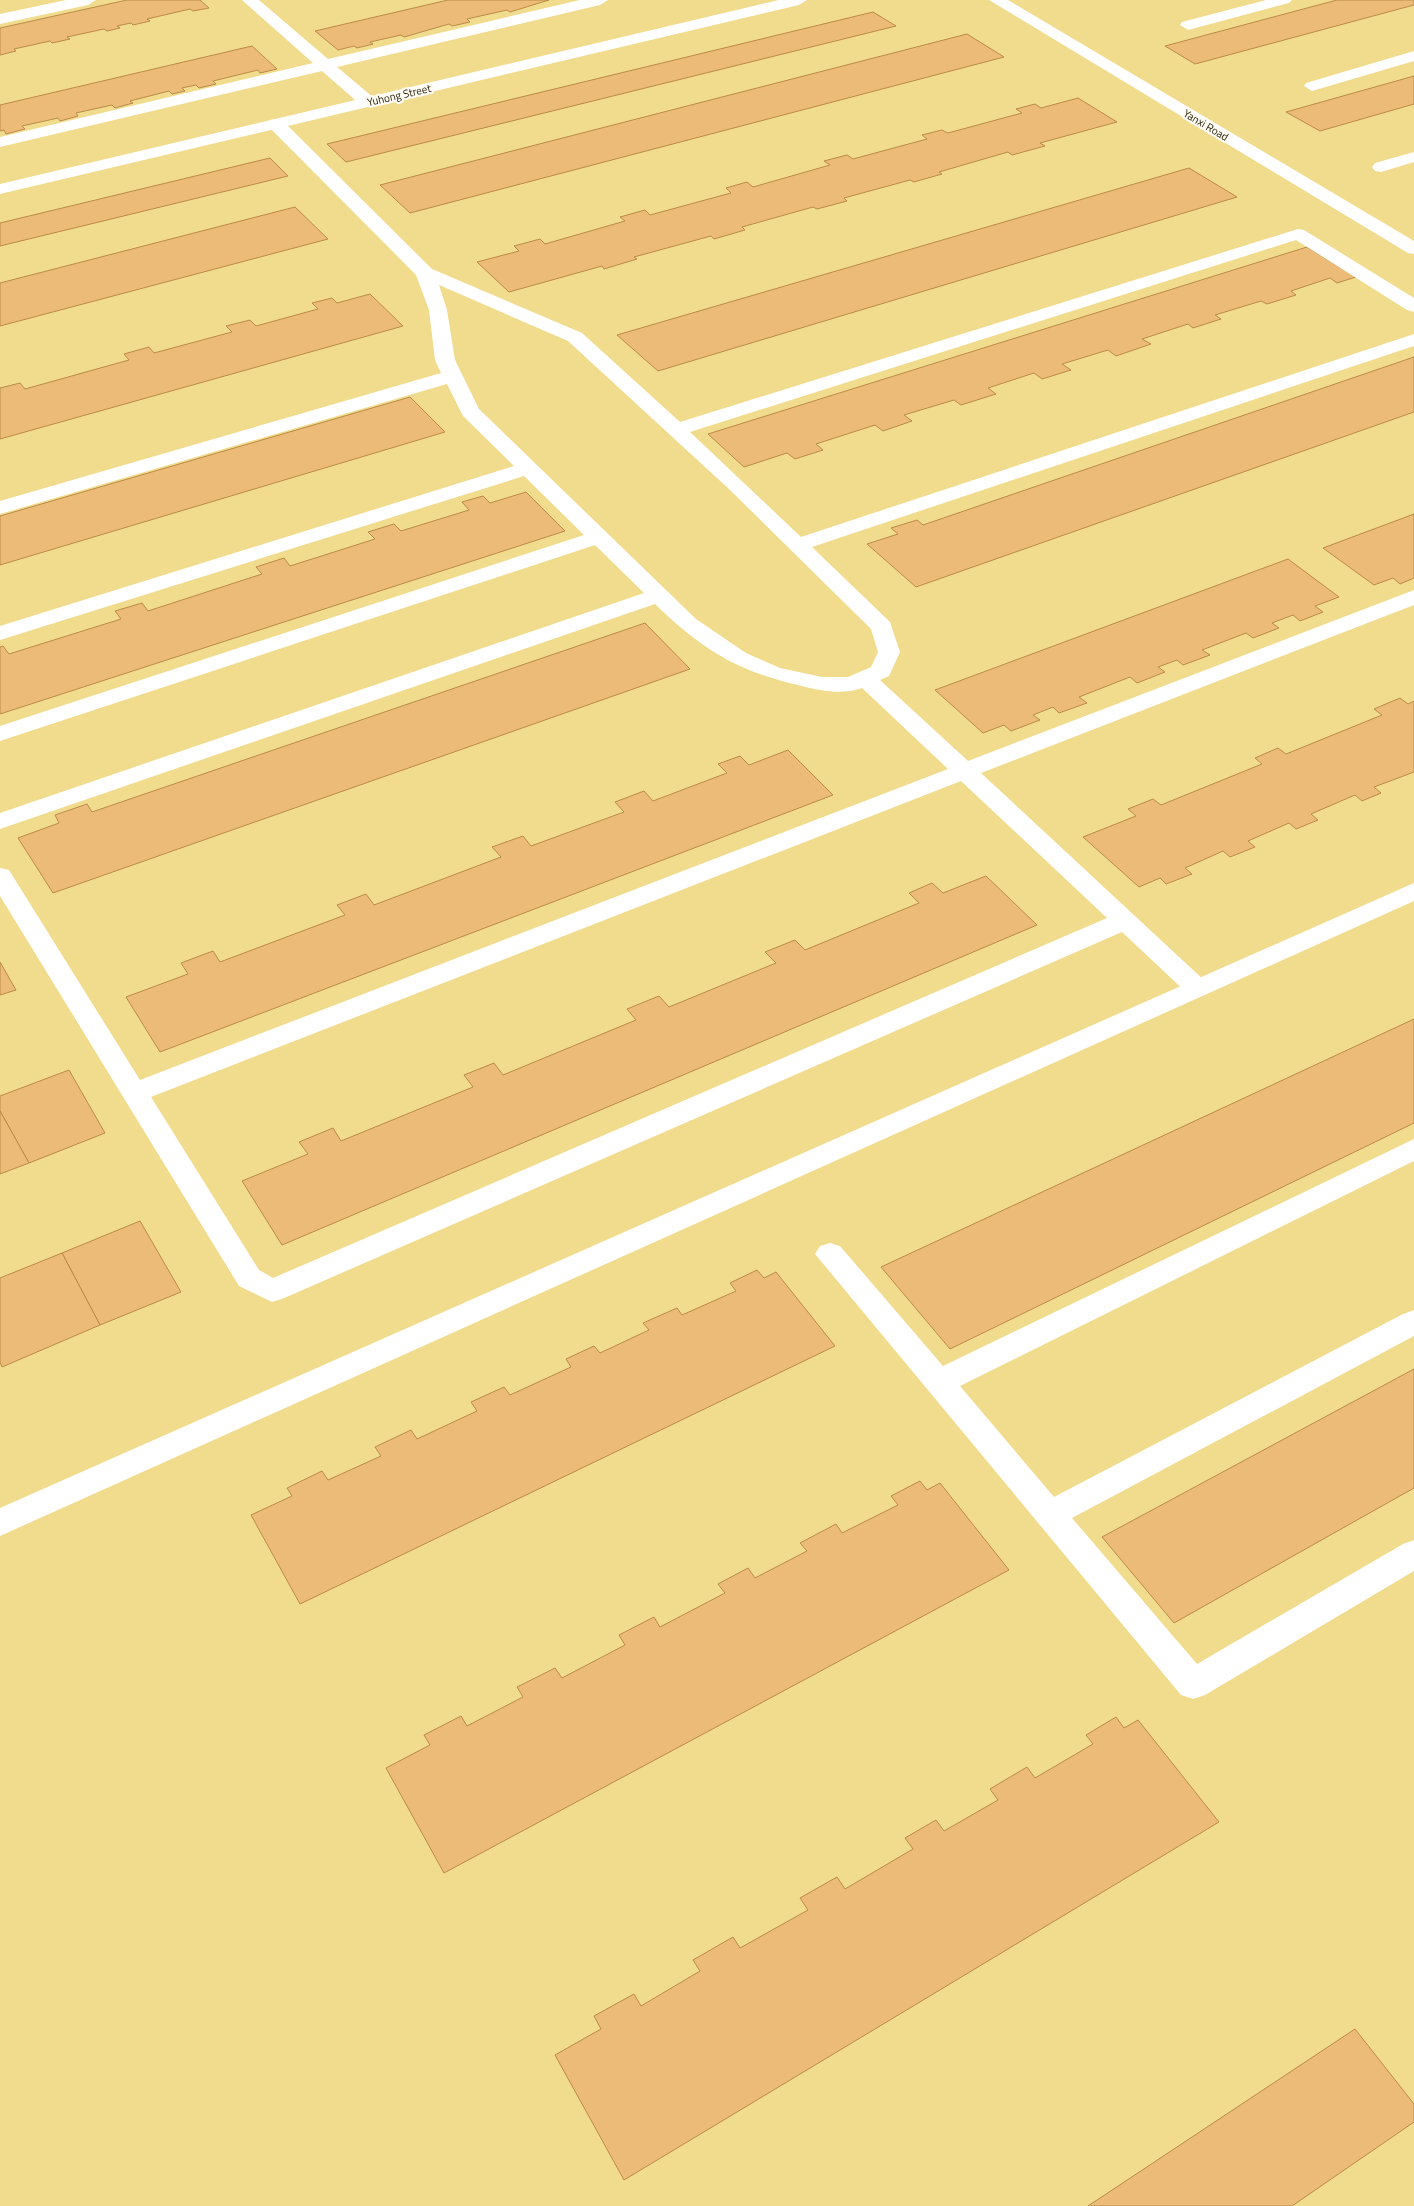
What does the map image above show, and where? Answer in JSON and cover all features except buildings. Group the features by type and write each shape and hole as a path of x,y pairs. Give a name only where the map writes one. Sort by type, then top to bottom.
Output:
{"street":[{"path":"0,19 88,0"},
{"path":"250,0 368,102"},
{"path":"0,142 600,0"},
{"name":"Yuhong Street","path":"0,189 799,0"},
{"name":"Yanxi Road","path":"997,0 1414,249"},
{"path":"1188,25 1284,0"},
{"path":"1312,86 1414,56"},
{"path":"276,124 425,273 537,318 575,337 676,430 882,628 889,652 881,671 852,684 822,684 773,673 738,658 688,624 470,412 445,360 438,310 425,273"},
{"path":"1380,167 1414,157"},
{"path":"676,430 1298,234 1414,306"},
{"path":"797,545 1414,340"},
{"path":"0,508 452,376"},
{"path":"0,634 528,468"},
{"path":"0,734 598,537"},
{"path":"0,821 659,595"},
{"path":"134,1093 1414,597"},
{"path":"864,678 1197,988"},
{"path":"0,876 249,1278 272,1291 1124,920"},
{"path":"0,1523 1414,891"},
{"path":"939,1382 1414,1149"},
{"path":"830,1254 1193,1684 1414,1554"},
{"path":"1050,1514 1414,1322"}]}
